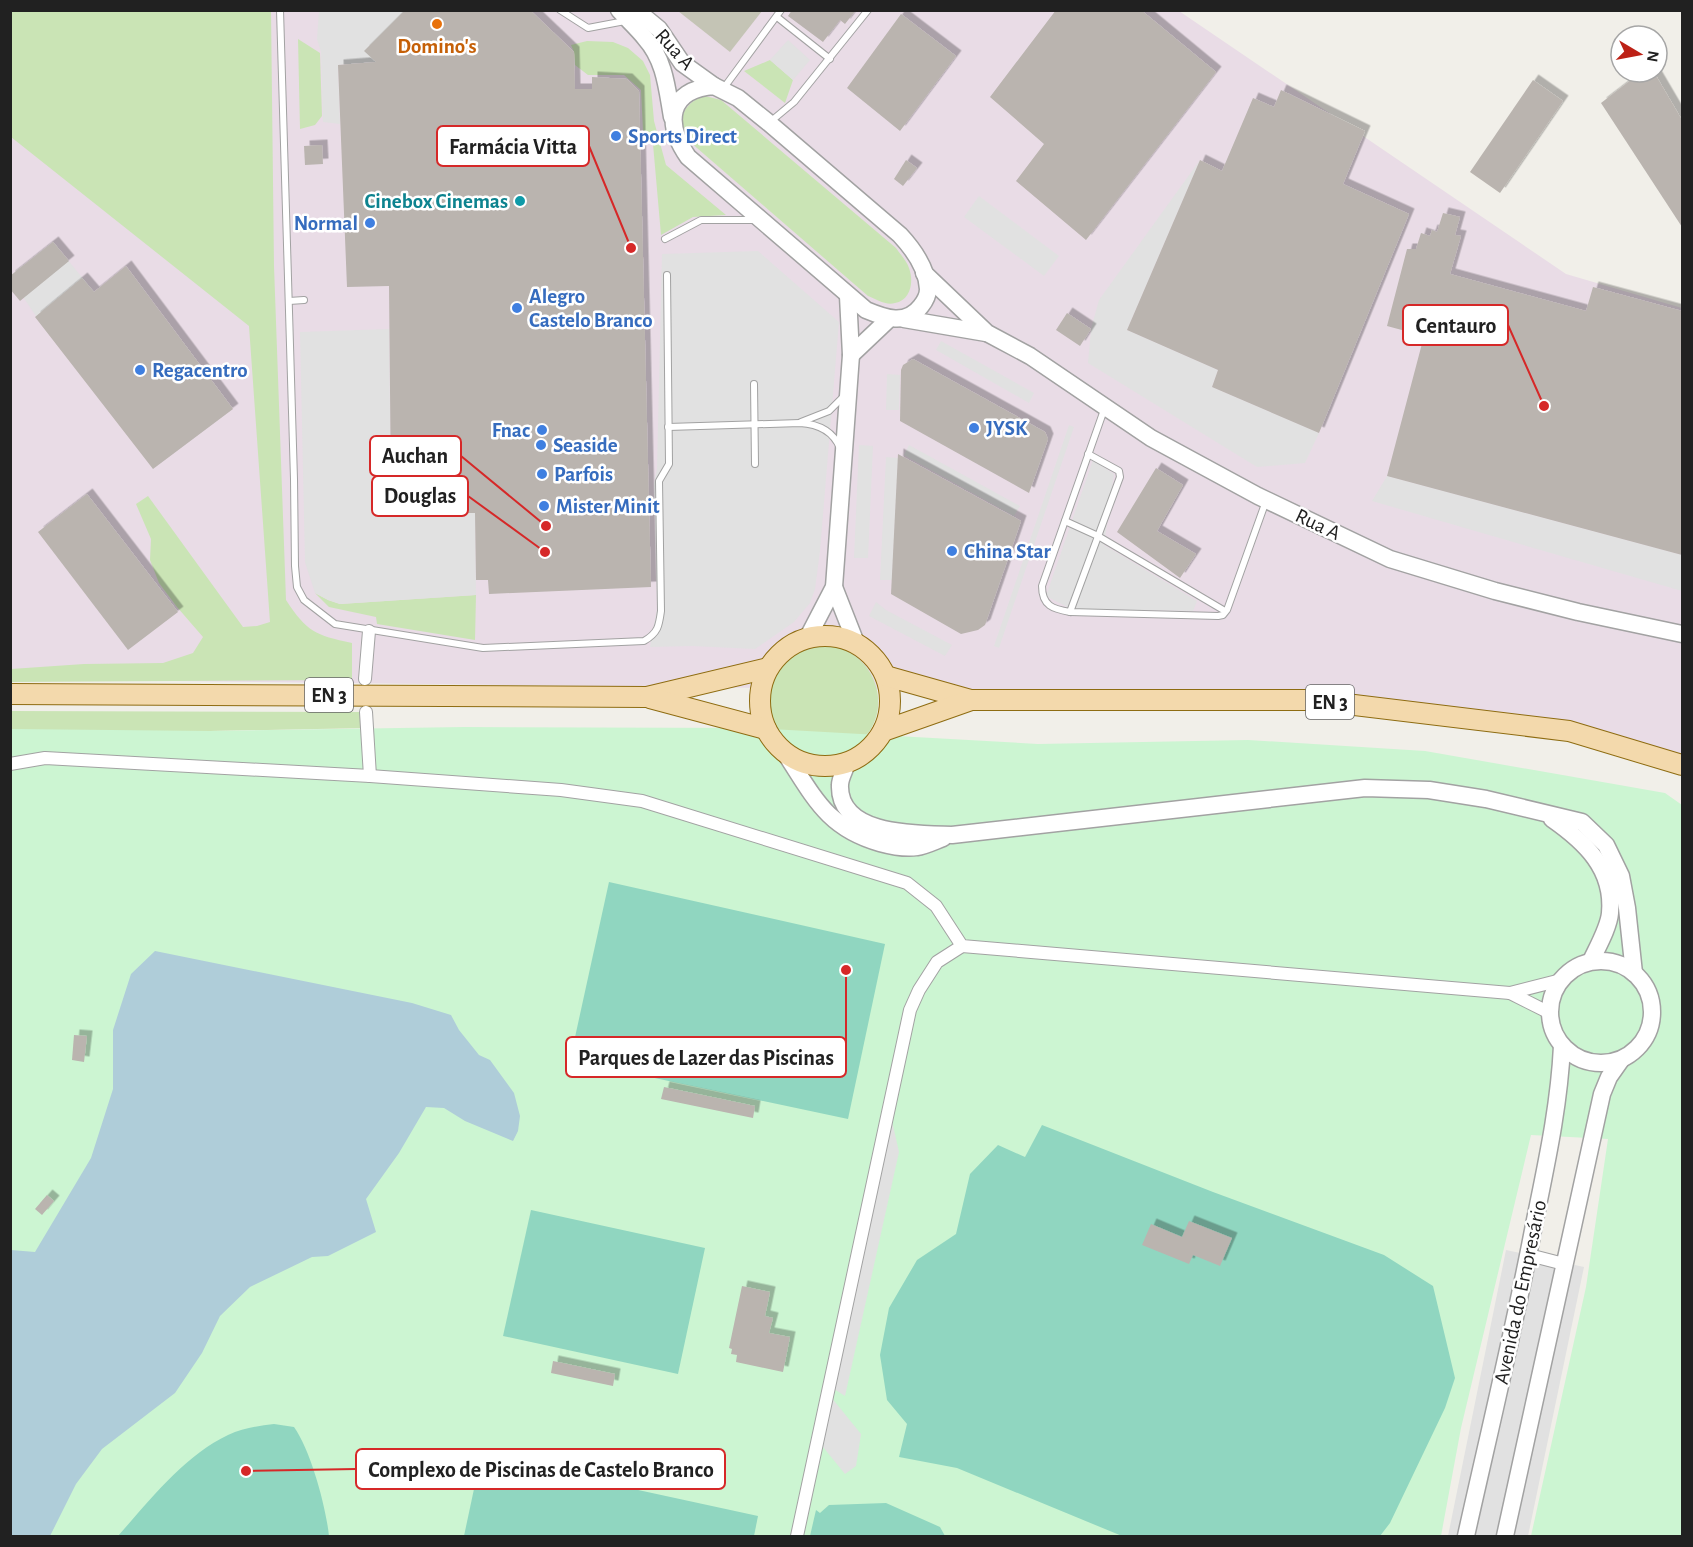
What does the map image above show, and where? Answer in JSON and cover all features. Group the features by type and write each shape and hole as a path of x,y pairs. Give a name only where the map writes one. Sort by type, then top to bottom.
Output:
{"main road":[{"path":"847,763 831,766 799,761 774,742 766,729 759,698 768,668 778,654 792,644 808,637 825,635 841,637 856,643 874,657 886,676"},
{"name":"EN 3","path":"10,694 647,697 768,668"},
{"name":"EN 3","path":"847,763 861,756 883,731 889,714 890,695 886,676 971,700 1313,700 1569,731 1683,765"},
{"name":"EN 3","path":"647,697 766,729"},
{"name":"EN 3","path":"883,731 971,700"}],"street":[{"name":"Rua A","path":"628,14 659,29 682,63 718,88 738,98 900,235 912,249 924,273 987,333 1030,356 1151,438 1267,500 1390,559 1495,591 1578,612 1683,633"},
{"name":"Rua A","path":"628,14 658,56 664,72 674,131 678,143 688,157 866,310 896,319 987,333"},
{"path":"672,117 676,107 688,93 699,87 718,88"},
{"path":"851,355 896,319 917,312 927,297 928,288 924,273"},
{"path":"808,637 834,587 851,355 848,296"},
{"path":"834,587 856,643"},
{"path":"365,679 369,631"},
{"path":"366,712 370,776"},
{"path":"786,753 817,802 834,821 861,838 889,846 916,847 952,835"},
{"path":"10,764 45,758 370,776 561,790 642,801 908,883 936,906 962,946"},
{"path":"847,763 840,785 844,804 854,817 871,826 902,833 952,835 1365,788 1429,790 1486,799 1582,822 1606,845 1621,876 1634,973"},
{"path":"1541,812 1574,835 1597,859 1609,887 1610,915 1591,962"},
{"path":"797,1536 910,1010 919,990 937,962 962,946 1510,993 1561,980"},
{"path":"1609,961 1626,967 1634,973 1640,978 1648,992 1653,1007 1652,1024 1646,1039 1635,1051 1621,1060 1605,1064 1589,1063 1574,1056 1562,1046 1553,1030 1550,1013 1552,995 1561,980 1574,968 1591,962 1609,961"},
{"path":"1510,993 1550,1013"},
{"name":"Avenida do Empresário","path":"1466,1536 1528,1255 1557,1109 1562,1046"},
{"name":"Avenida do Empresário","path":"1505,1536 1602,1094 1608,1077 1621,1060"},
{"path":"1528,1255 1564,1264"}],"lane":[{"path":"280,10 295,566 297,587 304,600 335,624 483,648 644,641 654,635 659,629 662,611 659,481 669,464 667,275"},
{"path":"560,10 588,28 612,25 628,14"},
{"path":"769,123 794,102 868,10"},
{"path":"718,88 779,14 830,59"},
{"path":"665,239 701,220 760,220"},
{"path":"289,301 304,300"},
{"path":"754,384 755,464"},
{"path":"800,423 829,411 849,389"},
{"path":"1105,406 1042,586 1045,602 1052,607 1070,612 1218,616 1225,611 1267,500"},
{"path":"668,427 816,424 838,444 844,457"},
{"path":"1070,612 1120,477 1119,471 1088,454"},
{"path":"1065,521 1098,536 1225,611"}],"shaded area":[{"path":"11,11 1179,11 1566,274 1682,308 1682,760 1571,728 1277,694 11,679"},
{"path":"319,11 405,11 376,62 338,65 340,124 323,122 321,52 317,39"},
{"path":"678,11 762,11 730,52"},
{"path":"788,40 810,60 793,80 770,60"},
{"path":"1200,160 1127,330 1218,370 1212,387 1319,433 1305,463 1257,467 1088,363 1091,329 1099,300"},
{"path":"979,196 1059,256 1044,276 964,217"},
{"path":"53,242 94,292 46,331 11,279 11,275"},
{"path":"758,251 839,322 815,589 810,603 794,622 755,649 650,647 657,609 654,483 657,469 662,254"},
{"path":"389,329 391,493 465,490 466,512 475,513 476,595 340,604 315,593 305,562 300,332"},
{"path":"941,341 1034,393 1029,403 936,350"},
{"path":"887,374 900,375 899,410 886,410"},
{"path":"1069,425 1074,427 999,648 994,646"},
{"path":"859,445 873,446 868,558 854,558"},
{"path":"909,445 1020,506 1014,516 904,455"},
{"path":"886,457 898,458 892,580 880,580"},
{"path":"1093,460 1114,474 1104,545 1197,601 1193,611 1071,609 1046,596"},
{"path":"1387,476 1682,555 1682,591 1372,501"},
{"path":"876,602 886,610 952,645 945,656 869,616"},
{"path":"892,1121 899,1152 845,1396 834,1389"},
{"path":"1506,1250 1584,1267 1528,1536 1448,1536"},
{"path":"831,1397 861,1434 856,1466 845,1474 823,1447"}],"green space":[{"path":"10,11 271,11 274,266 286,600 306,626 320,634 352,643 352,680 11,682 11,669 84,664 163,663 193,653 203,637 159,583 150,560 151,539 136,504 148,496 243,627 270,622 249,326 11,137"},
{"path":"298,39 320,53 322,116 315,125 300,129"},
{"path":"587,41 613,42 628,48 643,61 650,75 654,121 666,165 726,215 693,217 661,235 653,144 643,130 641,90 624,75 588,75 575,65 571,45"},
{"path":"770,60 793,80 785,103 744,71"},
{"path":"705,96 721,100 896,248 907,263 910,273 910,289 905,298 888,304 868,296 690,142 682,124 683,114 692,102"},
{"path":"315,593 340,604 476,595 475,640 377,624 376,617 329,607"},
{"path":"820,646 837,647 851,654 861,662 875,683 878,708 875,720 869,732 855,746 787,741 776,726 772,715 770,704 773,683 784,664 802,651"},
{"path":"11,711 366,712 367,728 11,732"},
{"path":"464,727 754,728 1038,744 1248,740 1425,751 1665,793 1682,805 1682,1536 1531,1536 1586,1287 1608,1139 1531,1135 1461,1428 1441,1536 11,1536 11,729 210,731"},
{"path":"609,882 885,944 848,1119 570,1060"},
{"path":"1042,1125 1213,1192 1384,1255 1433,1286 1455,1378 1445,1408 1390,1523 1380,1536 1122,1536 957,1468 899,1457 907,1424 887,1400 880,1355 889,1308 917,1260 956,1234 970,1174 998,1145 1025,1157"},
{"path":"531,1210 705,1248 678,1374 503,1336"},
{"path":"274,1424 294,1427 300,1437 317,1480 329,1536 118,1536 168,1480 197,1454 234,1433"},
{"path":"481,1456 758,1516 754,1536 464,1536"},
{"path":"886,1503 940,1527 945,1536 810,1536 816,1510 820,1513 829,1505"}],"water":[{"path":"155,951 412,1003 451,1015 459,1030 479,1055 490,1060 514,1093 520,1116 518,1131 513,1141 465,1121 444,1108 426,1107 399,1153 366,1199 376,1232 328,1256 312,1257 250,1287 220,1316 202,1353 175,1393 102,1449 76,1484 50,1536 11,1536 11,1250 35,1252 91,1158 113,1089 113,1030 131,974"}],"building":[{"name":"Alegro Castelo Branco","path":"405,10 530,10 574,52 575,89 592,89 592,77 627,79 639,91 651,587 489,594 488,580 476,580 475,513 466,513 465,490 391,493 389,286 347,287 338,65 376,62 364,51"},
{"path":"792,10 856,10 845,24 840,20 823,42 788,16"},
{"path":"1056,10 1141,10 1216,72 1086,240 1016,181 1044,144 990,97"},
{"path":"901,14 956,56 900,131 847,88"},
{"path":"1533,80 1563,101 1500,193 1470,172"},
{"path":"1626,84 1661,84 1682,120 1682,227 1601,103"},
{"path":"1281,90 1365,131 1343,184 1409,214 1319,433 1212,387 1218,370 1127,330 1200,160 1222,171 1253,98 1274,107"},
{"path":"322,145 323,164 305,165 304,146"},
{"path":"906,160 917,168 903,186 894,179"},
{"path":"1443,213 1460,217 1455,235 1461,236 1450,274 1586,311 1593,287 1682,311 1682,555 1387,476 1424,336 1387,326 1407,249 1416,249 1421,233 1430,236 1432,230 1437,232"},
{"path":"53,242 69,261 20,301 10,289 10,276"},
{"name":"Regacentro","path":"126,266 233,409 153,469 35,317 82,278 94,292"},
{"path":"1067,313 1091,329 1080,346 1056,330"},
{"name":"JYSK","path":"913,359 1045,432 1048,439 1029,493 900,421 901,370 903,365"},
{"name":"China Star","path":"898,454 1021,521 985,625 978,630 961,634 891,594"},
{"path":"1156,468 1183,485 1157,531 1196,554 1180,578 1117,532"},
{"path":"87,494 178,612 128,650 38,532"},
{"path":"74,1035 87,1036 84,1062 72,1060"},
{"path":"664,1087 755,1106 753,1118 661,1099"},
{"path":"47,1195 54,1201 42,1215 35,1209"},
{"path":"1189,1221 1232,1238 1220,1266 1193,1255 1189,1264 1142,1245 1151,1224 1182,1237"},
{"path":"742,1286 770,1292 765,1316 773,1318 769,1333 790,1337 783,1372 736,1362 737,1355 731,1354 732,1349 729,1348"},
{"path":"553,1361 615,1374 613,1386 551,1373"}],"place":[{"name":"Domino's","path":"437,24"},
{"name":"Sports Direct","path":"616,136"},
{"name":"Cinebox Cinemas","path":"520,201"},
{"name":"Normal","path":"370,223"},
{"name":"Farmácia Vitta","path":"631,248"},
{"name":"Alegro Castelo Branco","path":"517,308"},
{"name":"Regacentro","path":"140,370"},
{"name":"Centauro","path":"1544,406"},
{"name":"JYSK","path":"974,428"},
{"name":"Fnac","path":"542,430"},
{"name":"Seaside","path":"541,445"},
{"name":"Parfois","path":"542,474"},
{"name":"Mister Minit","path":"544,506"},
{"name":"Auchan","path":"546,526"},
{"name":"China Star","path":"952,551"},
{"name":"Douglas","path":"545,552"},
{"name":"Parques de Lazer das Piscinas","path":"846,970"},
{"name":"Complexo de Piscinas de Castelo Branco","path":"246,1471"}]}
